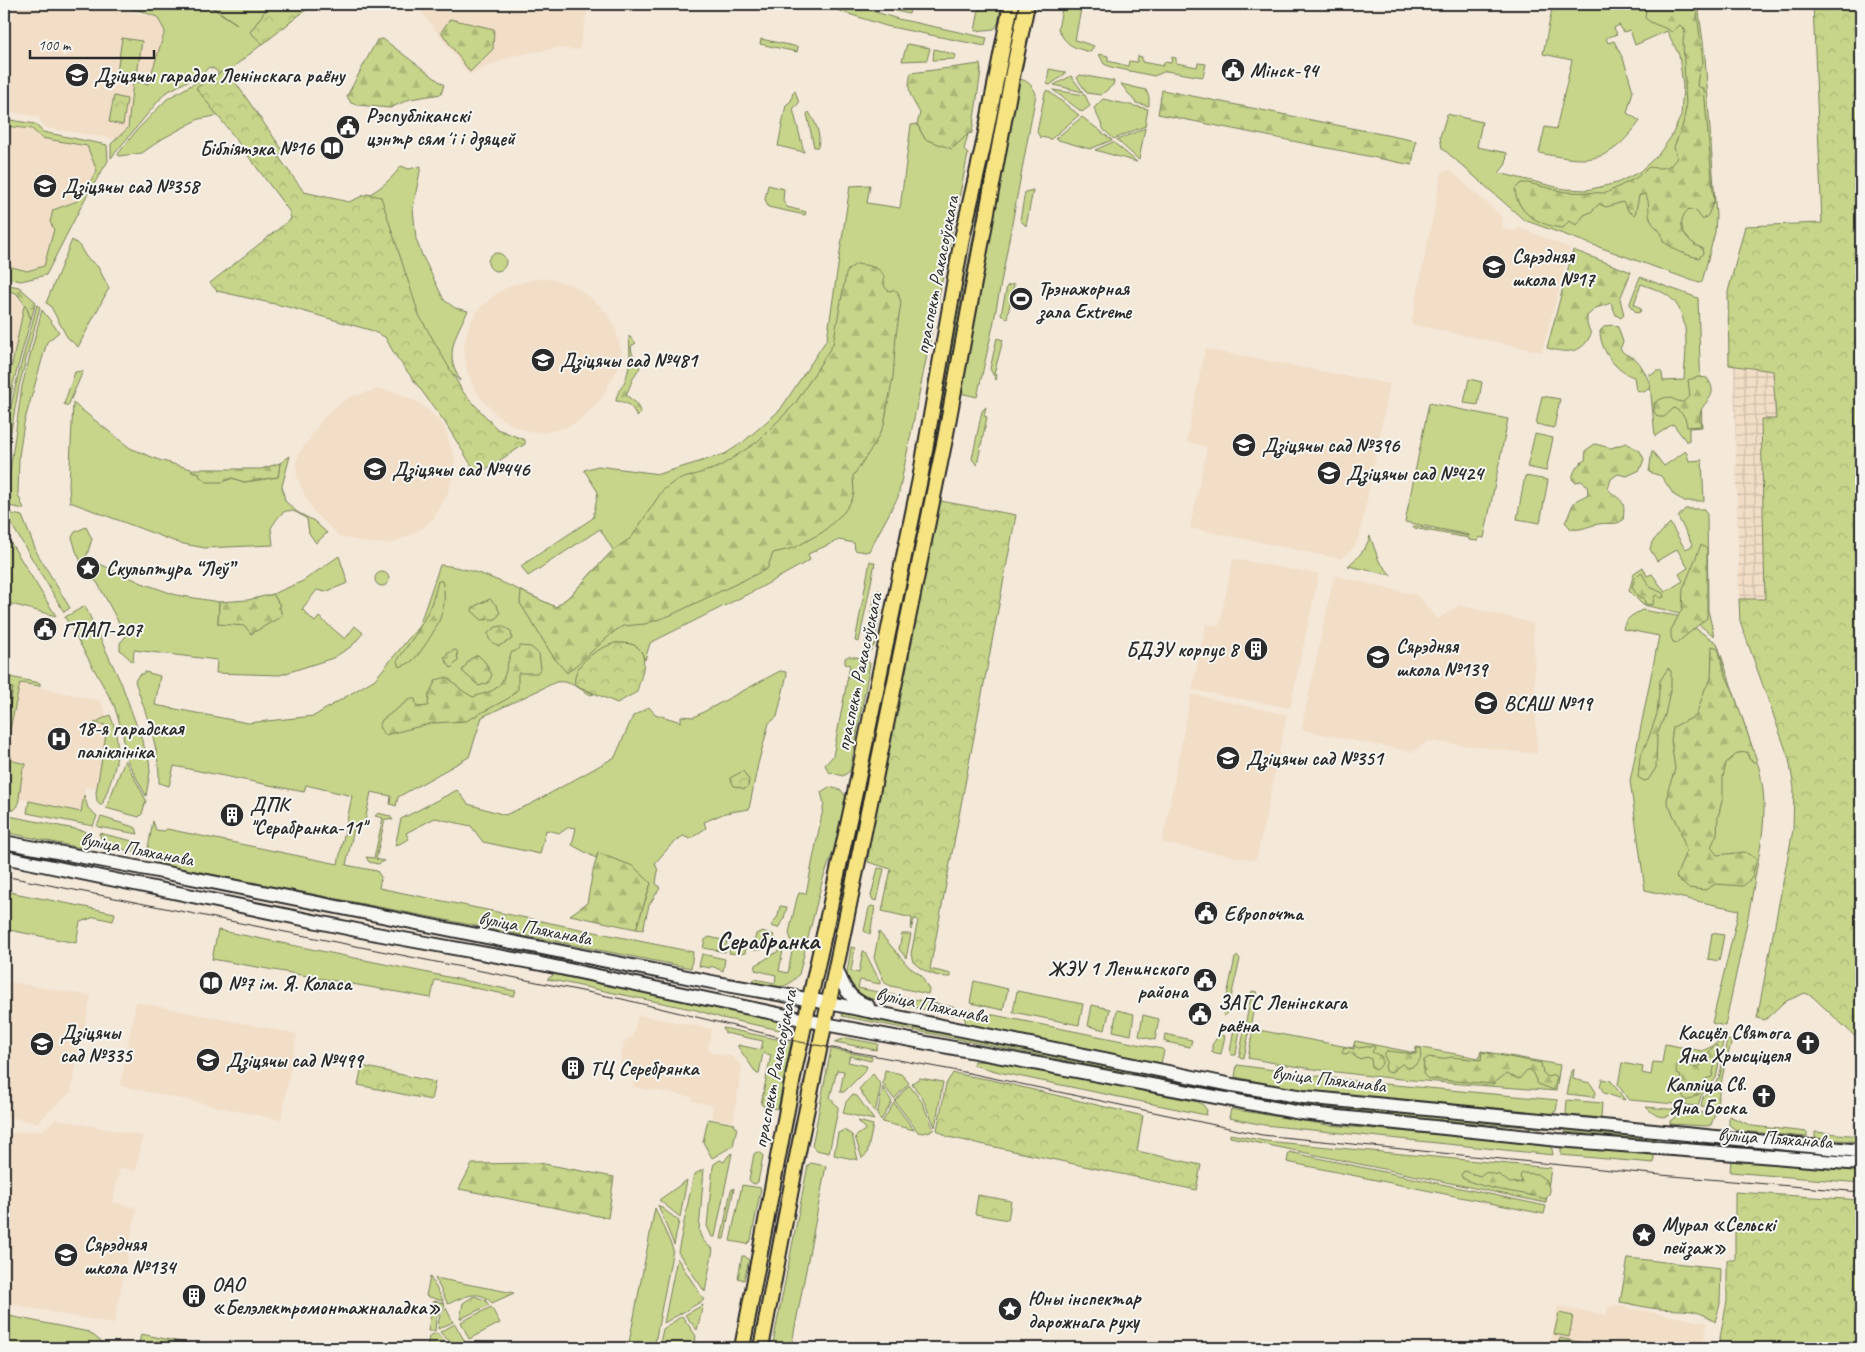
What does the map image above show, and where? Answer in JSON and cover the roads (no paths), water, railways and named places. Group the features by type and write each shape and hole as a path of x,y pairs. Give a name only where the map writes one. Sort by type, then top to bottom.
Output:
{"main road":[{"name":"праспект Ракасоўскага","path":"742,1348 809,999 856,788 919,486 962,238 983,147 1011,4"},
{"name":"праспект Ракасоўскага","path":"761,1348 836,967 944,439 1027,4"},
{"name":"вуліца Пляханава","path":"4,842 727,986 809,999 1303,1097 1861,1151"},
{"name":"вуліца Пляханава","path":"4,857 371,933 551,966 825,1024 1300,1113 1558,1140 1861,1164"},
{"path":"836,967 844,987 854,999 894,1016"},
{"path":"1558,1140 1559,1123"},
{"path":"1725,1137 1725,1153"},
{"path":"746,1326 764,1330"}],"water":[{"path":"1861,442 1861,566 1856,548 1856,540 1860,531 1855,462"}],"tram line":[{"path":"4,876 622,999 800,1042 969,1073 1262,1135 1661,1175 1861,1192"}],"place":[{"name":"Мінск-94","path":"1233,70"},
{"name":"Дзіцячы гарадок Ленінскага раёну","path":"77,75"},
{"name":"Рэспубліканскі цэнтр сямʼі і дзяцей","path":"348,127"},
{"name":"Бібліятэка №16","path":"332,148"},
{"name":"Дзіцячы сад №358","path":"45,186"},
{"name":"Сярэдняя школа №17","path":"1494,267"},
{"name":"Трэнажорная зала Extreme","path":"1021,299"},
{"name":"Дзіцячы сад №481","path":"543,360"},
{"name":"Дзіцячы сад №396","path":"1244,445"},
{"name":"Дзіцячы сад №446","path":"375,469"},
{"name":"Дзіцячы сад №424","path":"1329,473"},
{"name":"Скульптура “Леў”","path":"88,568"},
{"name":"ГПАП-207","path":"45,629"},
{"name":"БДЭУ корпус 8","path":"1256,649"},
{"name":"Сярэдняя школа №139","path":"1378,657"},
{"name":"ВСАШ №19","path":"1486,703"},
{"name":"18-я гарадская паліклініка","path":"59,739"},
{"name":"Дзіцячы сад №351","path":"1228,758"},
{"name":"ДПК \"Серабранка-11\"","path":"232,815"},
{"name":"Европочта","path":"1206,913"},
{"name":"ЖЭУ 1 Ленинского района","path":"1205,980"},
{"name":"№7 ім. Я. Коласа","path":"211,983"},
{"name":"ЗАГС Ленінскага раёна","path":"1200,1014"},
{"name":"Касцёл Святога Яна Хрысціцеля","path":"1808,1043"},
{"name":"Дзіцячы сад №335","path":"42,1044"},
{"name":"Дзіцячы сад №499","path":"208,1060"},
{"name":"ТЦ Серебрянка","path":"573,1068"},
{"name":"Капліца Св. Яна Боска","path":"1764,1096"},
{"name":"Мурал «Сельскі пейзаж»","path":"1644,1235"},
{"name":"Сярэдняя школа №134","path":"66,1255"},
{"name":"ОАО «Белэлектромонтажналадка»","path":"194,1296"},
{"name":"Юны інспектар дарожнага руху","path":"1010,1309"}],"district":[{"name":"Серабранка","path":"768,941"}]}
